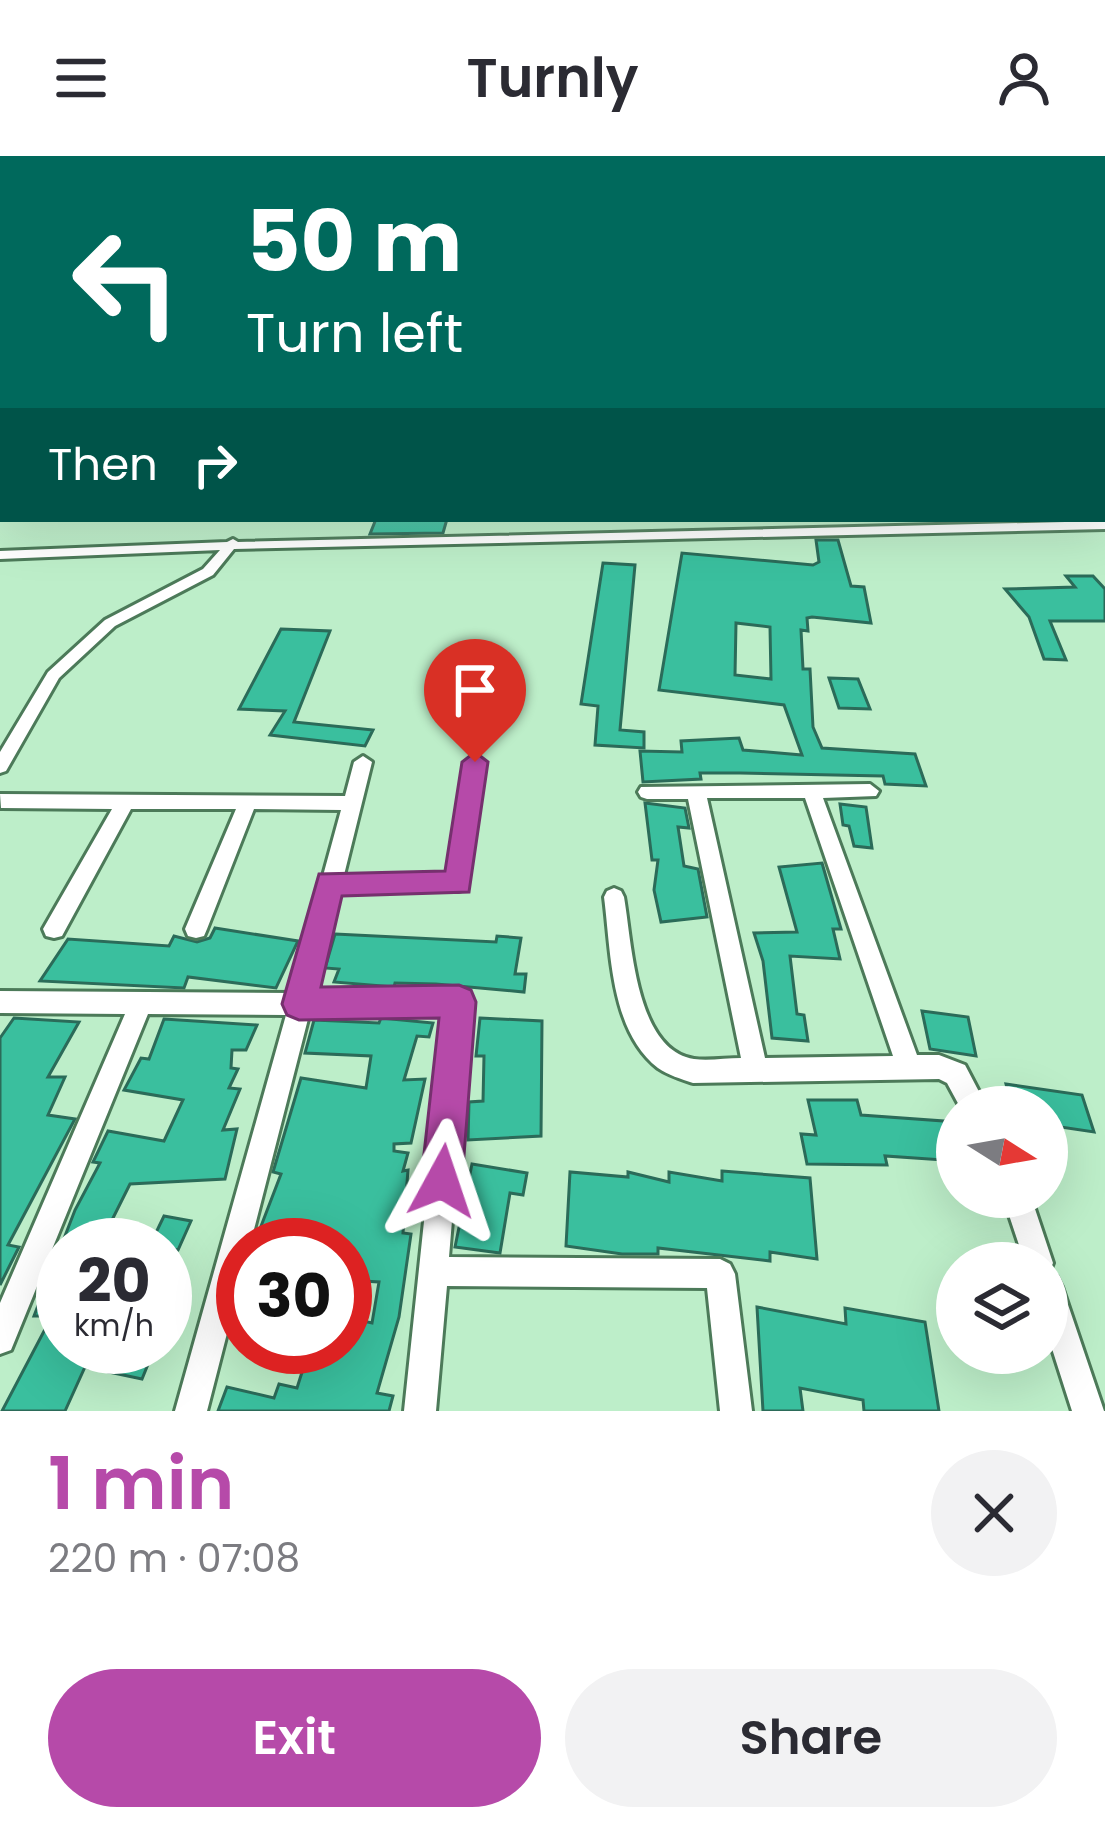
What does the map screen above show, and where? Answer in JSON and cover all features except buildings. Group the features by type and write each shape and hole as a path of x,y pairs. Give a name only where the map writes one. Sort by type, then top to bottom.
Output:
{"street":[{"path":"0,555 233,543 657,539 1105,525"},
{"path":"0,766 53,675 110,623 208,572 233,543"},
{"path":"191,1411 364,762"},
{"path":"330,883 458,883 475,762"},
{"path":"0,791 1,801 350,803"},
{"path":"647,792 870,791"},
{"path":"696,792 756,1070"},
{"path":"812,792 909,1068"},
{"path":"54,929 126,801"},
{"path":"196,929 248,802"},
{"path":"614,898 636,1017 653,1054 665,1063 693,1071 949,1070 960,1086"},
{"path":"2,1005 459,1002 420,1411"},
{"path":"0,1339 141,1003"},
{"path":"434,1271 720,1274 736,1411"},
{"path":"1068,1351 1088,1411"}],"route":[{"path":"442,1181 459,1002 299,1004 330,883 458,883 475,762"}]}
